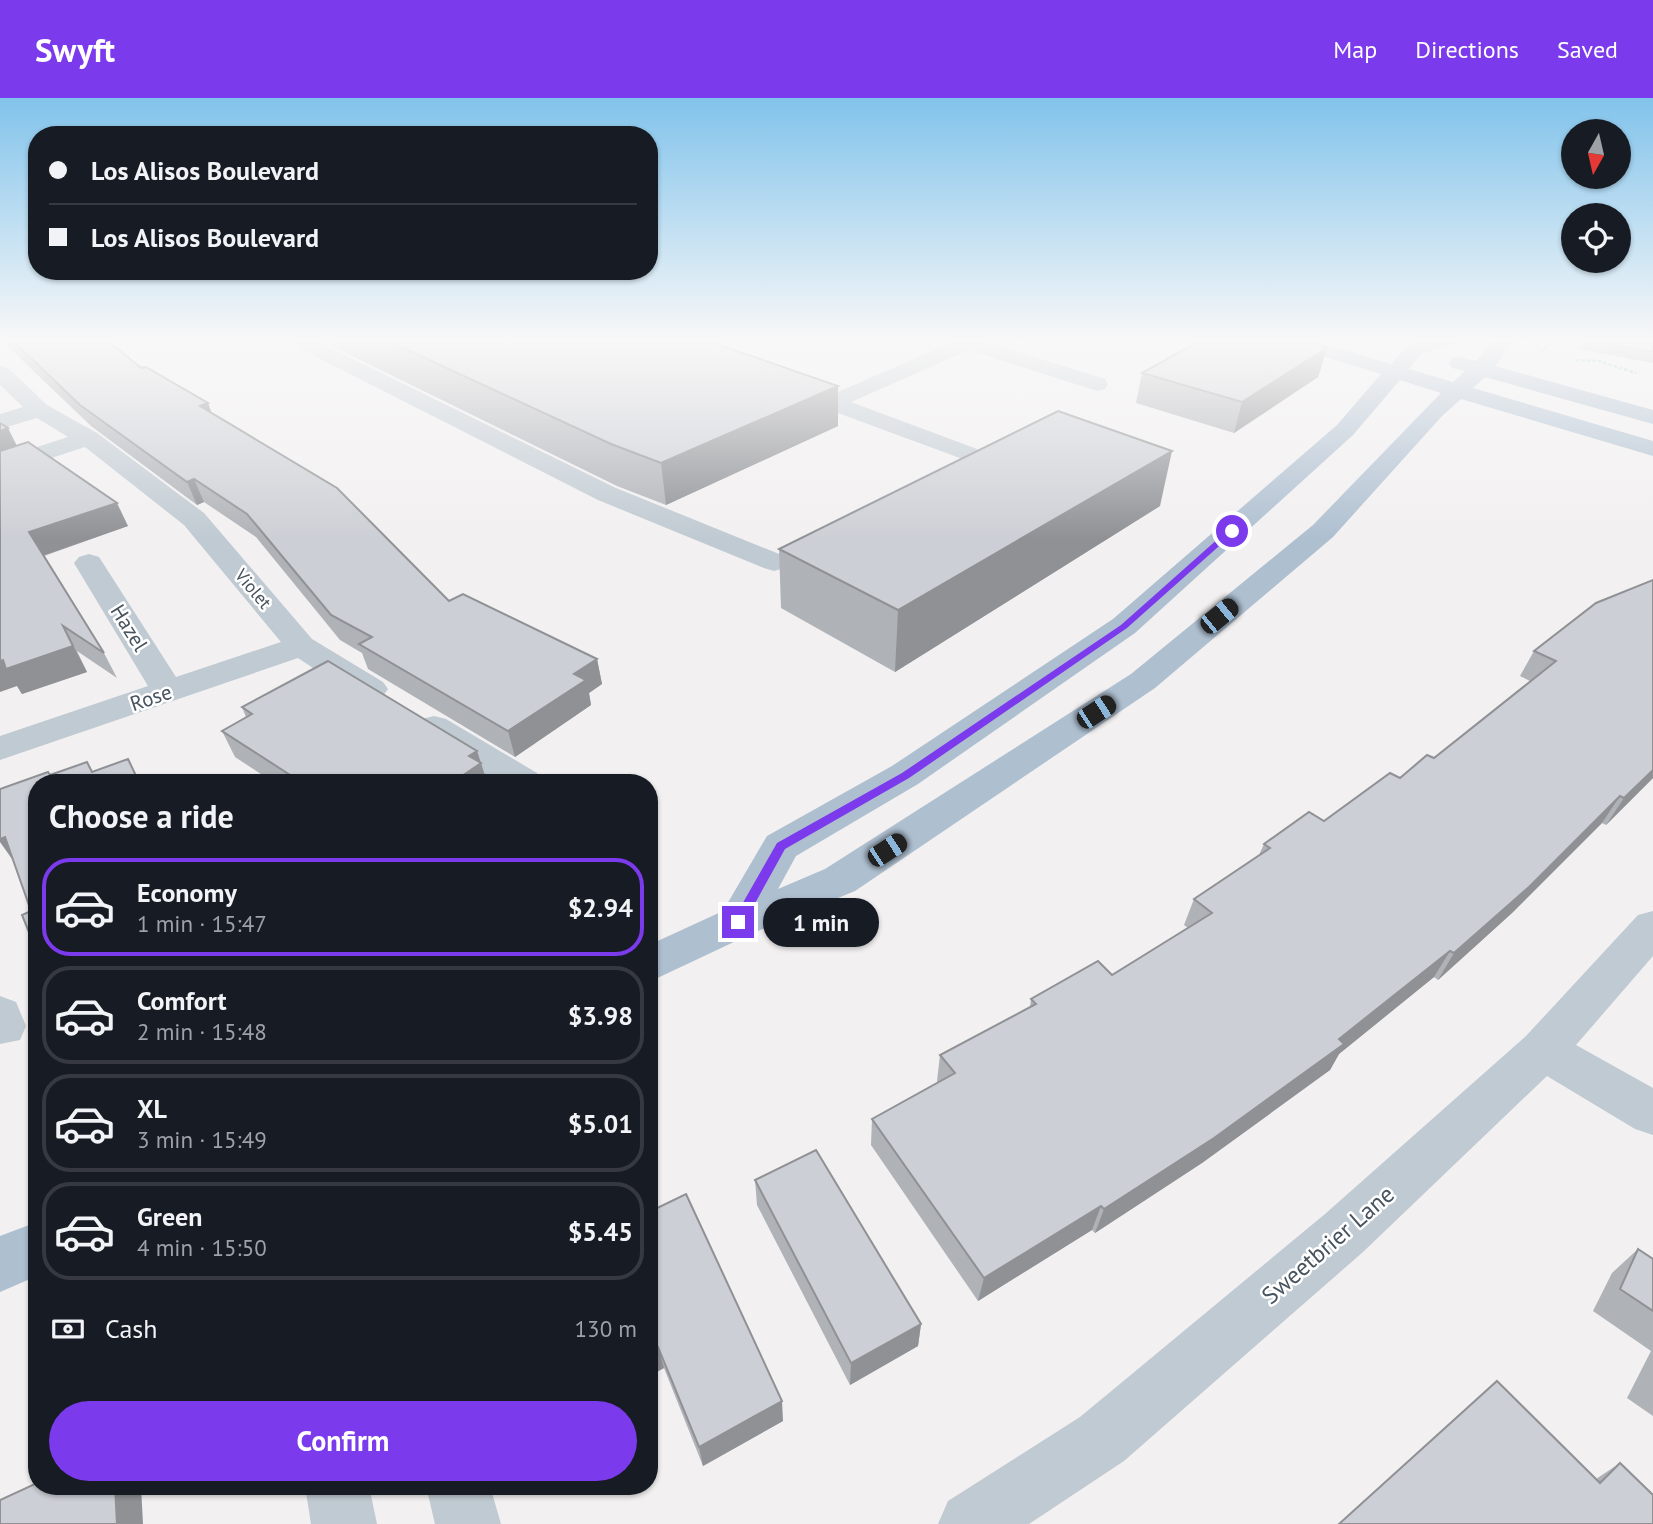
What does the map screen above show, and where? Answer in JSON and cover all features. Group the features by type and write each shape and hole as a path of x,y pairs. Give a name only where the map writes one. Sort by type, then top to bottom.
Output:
{"main road":[{"path":"738,922 781,846 905,775 1124,626 1345,430 1363,406"},
{"path":"658,961 738,922 841,880 1143,681 1324,531 1440,406"},
{"path":"1537,406 1653,449"},
{"path":"1593,406 1653,418"},
{"path":"0,1264 28,1253"}],"street":[{"name":"Violet","path":"34,406 88,438 194,519 301,646 511,774"},
{"path":"430,406 607,494 774,562"},
{"path":"840,406 968,454"},
{"path":"0,422 39,410"},
{"path":"0,467 88,438"},
{"name":"Hazel","path":"89,563 168,692"},
{"name":"Rose","path":"0,748 301,646"},
{"name":"Sweetbrier Lane","path":"971,1524 1102,1438 1345,1233 1542,1049 1653,927"},
{"path":"1542,1049 1653,1113"},
{"path":"339,1495 344,1524"},
{"path":"460,1495 468,1524"}],"building":[{"path":"81,406 201,406 337,488 449,601 463,594 597,659 574,674 586,680 508,731 359,644 372,637 331,615 247,514 194,479 187,482"},
{"path":"528,406 793,406 661,463 611,444"},
{"path":"1058,411 1172,451 898,610 779,549"},
{"path":"0,423 8,428 0,431"},
{"path":"28,442 117,503 29,532 104,653 63,626 73,646 6,669 3,660 0,661 0,451"},
{"path":"1653,580 1653,770 1624,798 1620,796 1529,887 1454,953 1450,951 1339,1039 1344,1044 1214,1138 1104,1209 1101,1206 984,1278 872,1119 955,1073 940,1055 1036,1004 1031,999 1098,961 1112,975 1212,913 1194,899 1270,848 1264,844 1309,812 1324,821 1390,773 1400,778 1427,755 1434,758 1556,661 1534,651 1596,603"},
{"path":"328,661 477,751 469,756 481,763 465,774 289,774 222,731 252,714 242,707"},
{"path":"128,759 135,774 53,774 87,762 92,772"},
{"path":"28,779 28,902 5,837 0,839 0,789"},
{"path":"28,912 28,930 22,915"},
{"path":"816,1150 921,1324 851,1363 755,1180"},
{"path":"686,1194 782,1401 699,1447 658,1347 658,1208"},
{"path":"1638,1249 1653,1259 1653,1311 1620,1289"},
{"path":"1497,1381 1600,1483 1620,1463 1653,1495 1653,1524 1339,1524"},
{"path":"28,1487 28,1495 115,1495 117,1524 0,1524 0,1500"}],"route":[{"path":"738,922 781,846 905,775 1124,626 1232,531"}]}
